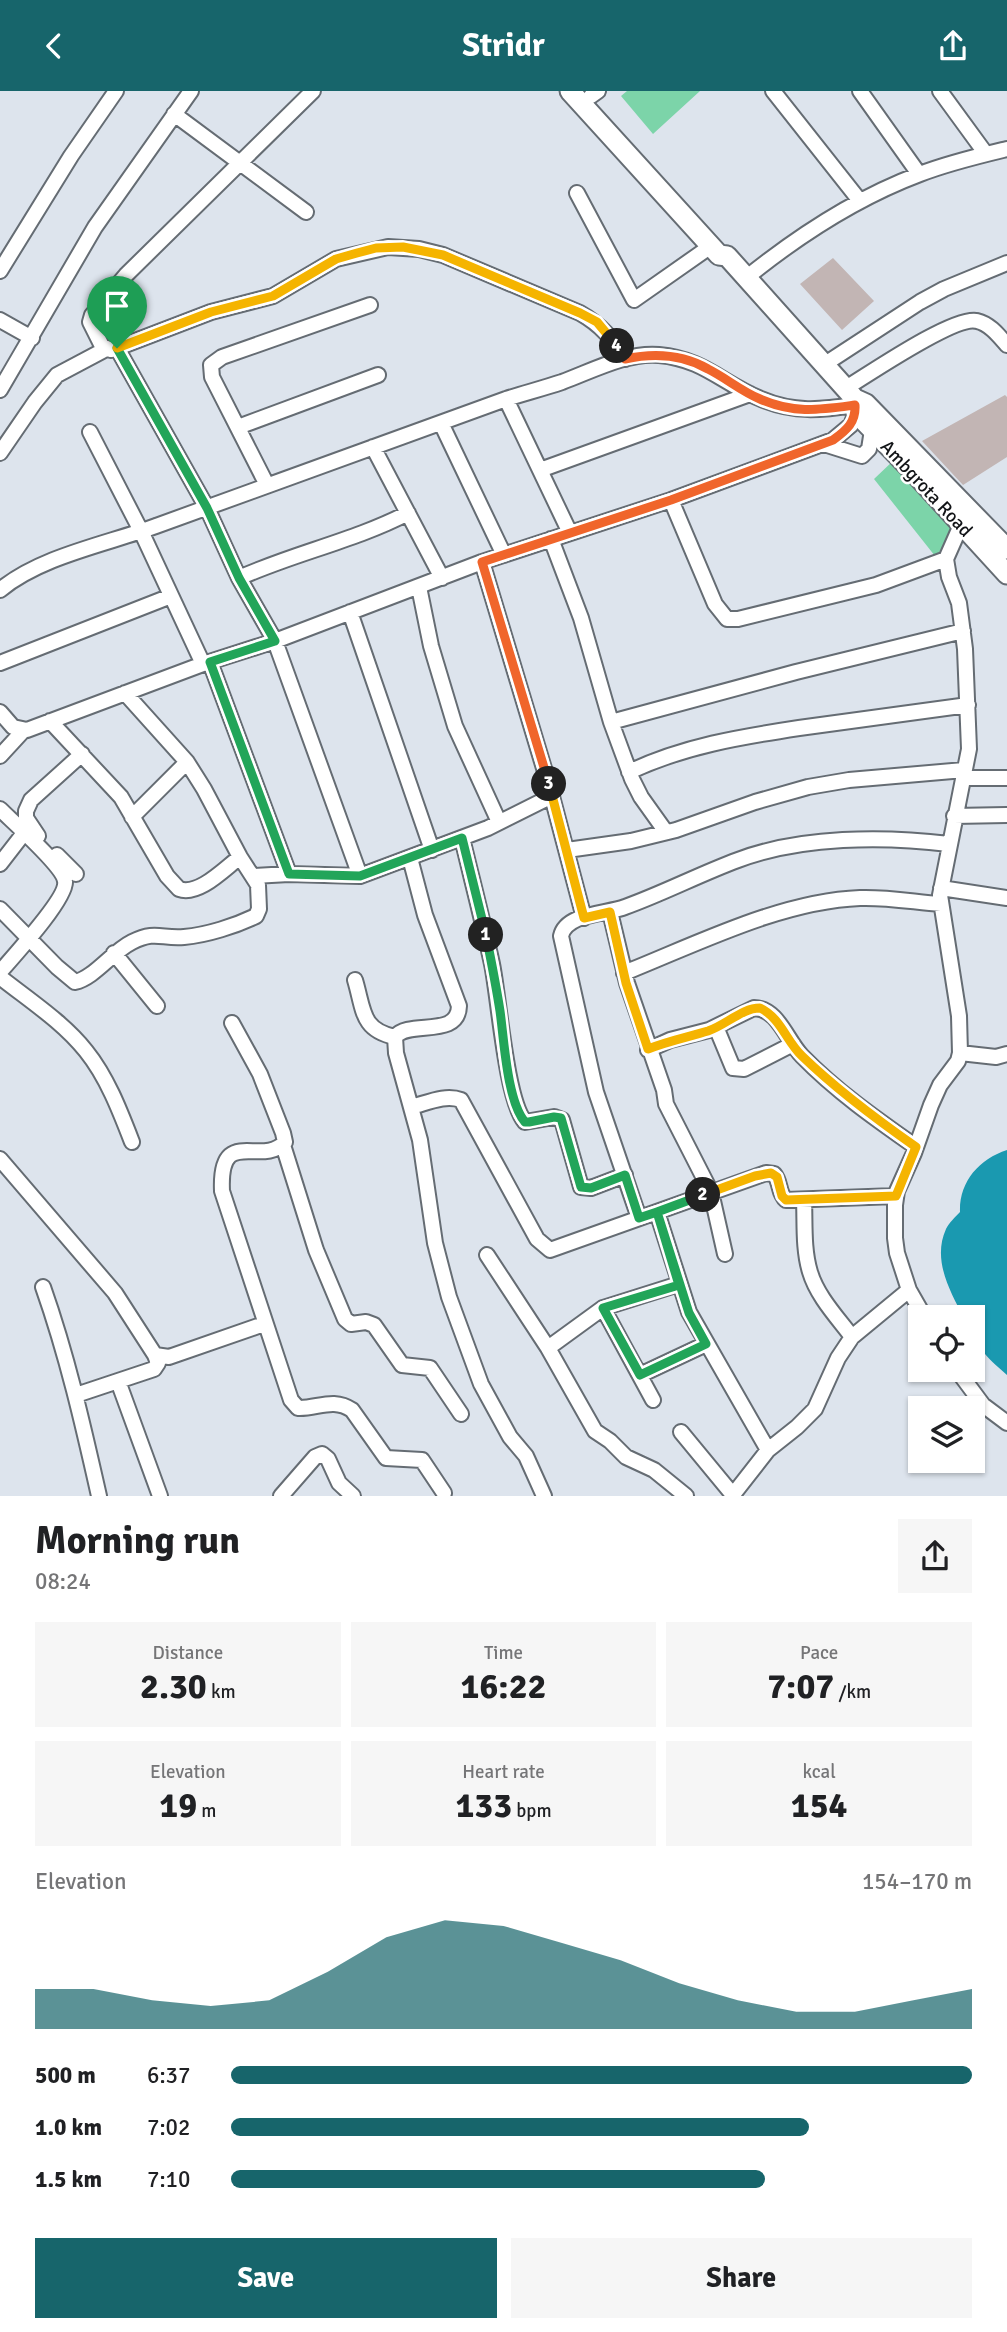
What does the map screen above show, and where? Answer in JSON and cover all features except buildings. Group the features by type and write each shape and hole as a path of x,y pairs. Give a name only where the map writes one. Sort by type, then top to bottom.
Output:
{"main road":[{"path":"569,91 825,364 853,401 866,404 1007,549"},
{"path":"592,93 726,246 719,251"},
{"name":"Ambgrota Road","path":"853,401 872,430 1007,574"}],"street":[{"path":"0,271 6,245 116,91"},
{"path":"0,390 95,227 191,91"},
{"path":"313,91 125,275 90,318 98,341 112,348 207,508 239,578 275,641 360,876"},
{"path":"773,91 860,201"},
{"path":"860,91 919,174"},
{"path":"940,91 986,154"},
{"path":"174,114 306,212"},
{"path":"746,278 792,242 860,201 919,174 1007,149"},
{"path":"577,193 634,300 719,251"},
{"path":"0,453 35,402 57,376 84,359 211,312 273,296 336,259 376,248 403,247 443,255 580,313 597,322 608,333 625,359"},
{"path":"825,364 943,289 1007,263"},
{"path":"267,485 212,377 211,365 216,360 370,305"},
{"path":"0,320 32,338"},
{"path":"0,590 49,562 625,359 657,355 690,362 706,367 750,394 782,406 806,410 835,409 853,401 933,335 962,322 975,320 987,325 1007,345"},
{"path":"238,427 378,375"},
{"path":"540,470 750,394"},
{"path":"506,399 570,533"},
{"path":"0,756 23,731 206,663 275,641 482,562 671,500 824,444 851,425 853,401"},
{"path":"441,423 504,555"},
{"path":"824,444 862,456 869,449 872,430"},
{"path":"90,432 206,663 289,874"},
{"path":"373,446 442,578"},
{"path":"671,500 715,604 727,619 737,619 876,586 946,559"},
{"path":"239,578 297,554 377,528 408,513"},
{"path":"918,1305 909,1290 896,1247 896,1196 934,1097 958,1061 960,1053 960,1029 952,960 941,904 941,888 969,749 963,631 959,603 949,577 946,559 961,525"},
{"path":"551,539 581,618 611,722 629,772 641,797 667,832"},
{"path":"482,562 552,796 584,918"},
{"path":"419,587 431,646 455,726 499,823"},
{"path":"0,663 171,596"},
{"path":"349,612 432,850"},
{"path":"611,722 796,672 963,631"},
{"path":"0,909 75,982 130,943 152,934 190,937 256,916 260,909 260,894 253,876 204,789 187,762 125,693"},
{"path":"629,772 659,757 734,739 968,705"},
{"path":"0,712 13,727 23,731"},
{"path":"50,721 114,789 167,876 179,889 191,890 202,885 240,857"},
{"path":"76,874 28,824 26,811 31,800 82,754"},
{"path":"132,817 187,762"},
{"path":"567,850 631,841 808,787 849,780 963,774 1007,778"},
{"path":"253,876 360,876 499,823 552,796"},
{"path":"0,809 63,875 66,885 62,897 0,975 68,1031 86,1050 112,1095 132,1142"},
{"path":"954,816 1007,815"},
{"path":"0,864 24,833"},
{"path":"462,838 487,942 510,1082 521,1116 525,1122 561,1118 581,1187 591,1188 625,1175"},
{"path":"639,1218 596,1092 561,936 565,925 610,912 755,854 854,839 949,843"},
{"path":"395,1037 401,1032 448,1023 459,1010 425,915 410,858"},
{"path":"941,888 1007,898"},
{"path":"624,973 774,915 812,905 860,898 941,904"},
{"path":"610,912 624,973 648,1049 669,1111 711,1192 725,1254"},
{"path":"114,953 157,1006"},
{"path":"355,980 369,1025 374,1031 395,1037"},
{"path":"648,1049 716,1027 754,1008 760,1008 775,1018 800,1054 853,1102 916,1147"},
{"path":"232,1023 264,1084 283,1133 283,1146 316,1250 345,1319 351,1324 362,1322 374,1325 402,1365 430,1368 461,1414"},
{"path":"716,1027 733,1068 744,1069 793,1044"},
{"path":"395,1037 396,1053 420,1140 435,1243 461,1334 481,1384 510,1437 526,1457 544,1496"},
{"path":"960,1053 996,1057 1007,1054"},
{"path":"411,1107 450,1098 461,1100 537,1239 546,1249 555,1249 755,1176 771,1173 777,1177 782,1196 786,1200 896,1196"},
{"path":"283,1146 236,1153 224,1161 221,1173 224,1201 293,1405 304,1409 329,1403 346,1406 352,1410 386,1458 422,1460 443,1493"},
{"path":"0,1159 115,1293 158,1363 154,1369 76,1395"},
{"path":"804,1200 810,1274 820,1294 852,1337"},
{"path":"657,1212 689,1313 768,1450"},
{"path":"487,1255 548,1348 595,1431 626,1457 654,1469 686,1496"},
{"path":"548,1348 603,1308 679,1285"},
{"path":"43,1287 76,1395 99,1496"},
{"path":"681,1431 733,1495 768,1450 815,1409 838,1358 852,1337 909,1290"},
{"path":"603,1308 653,1400"},
{"path":"155,1355 169,1357 264,1324"},
{"path":"640,1375 706,1344"},
{"path":"118,1381 160,1496"},
{"path":"966,1382 983,1405 1007,1423"},
{"path":"281,1496 314,1457 322,1454 328,1459 339,1483 353,1496"}],"green space":[{"path":"627,91 700,91 653,134 621,96"},
{"path":"894,460 950,521 951,533 948,541 935,556 874,479"}],"water":[{"path":"1007,1150 1007,1375 985,1354 985,1305 957,1305 945,1275 941,1252 946,1229 960,1212 967,1182 980,1166"}],"route":[{"path":"117,348 207,508 239,578 275,641 210,662 289,874 360,876 462,838 485,930 510,1082 521,1116 525,1122 561,1118 581,1187 591,1188 625,1175 639,1218 657,1212 679,1285 603,1308 640,1375 706,1344 689,1313 657,1212 766,1173 777,1177 782,1196 786,1200 896,1196 916,1147 853,1102 800,1054 775,1018 760,1008 754,1008 709,1030 648,1049 626,983 610,912 584,918 552,796 482,562 671,500 833,440 851,425 856,413 855,405 806,410 782,406 750,394 706,367 690,362 657,355 625,359 608,333 597,322 580,313 443,255 403,247 376,248 336,259 273,296 211,312 117,348"}]}
